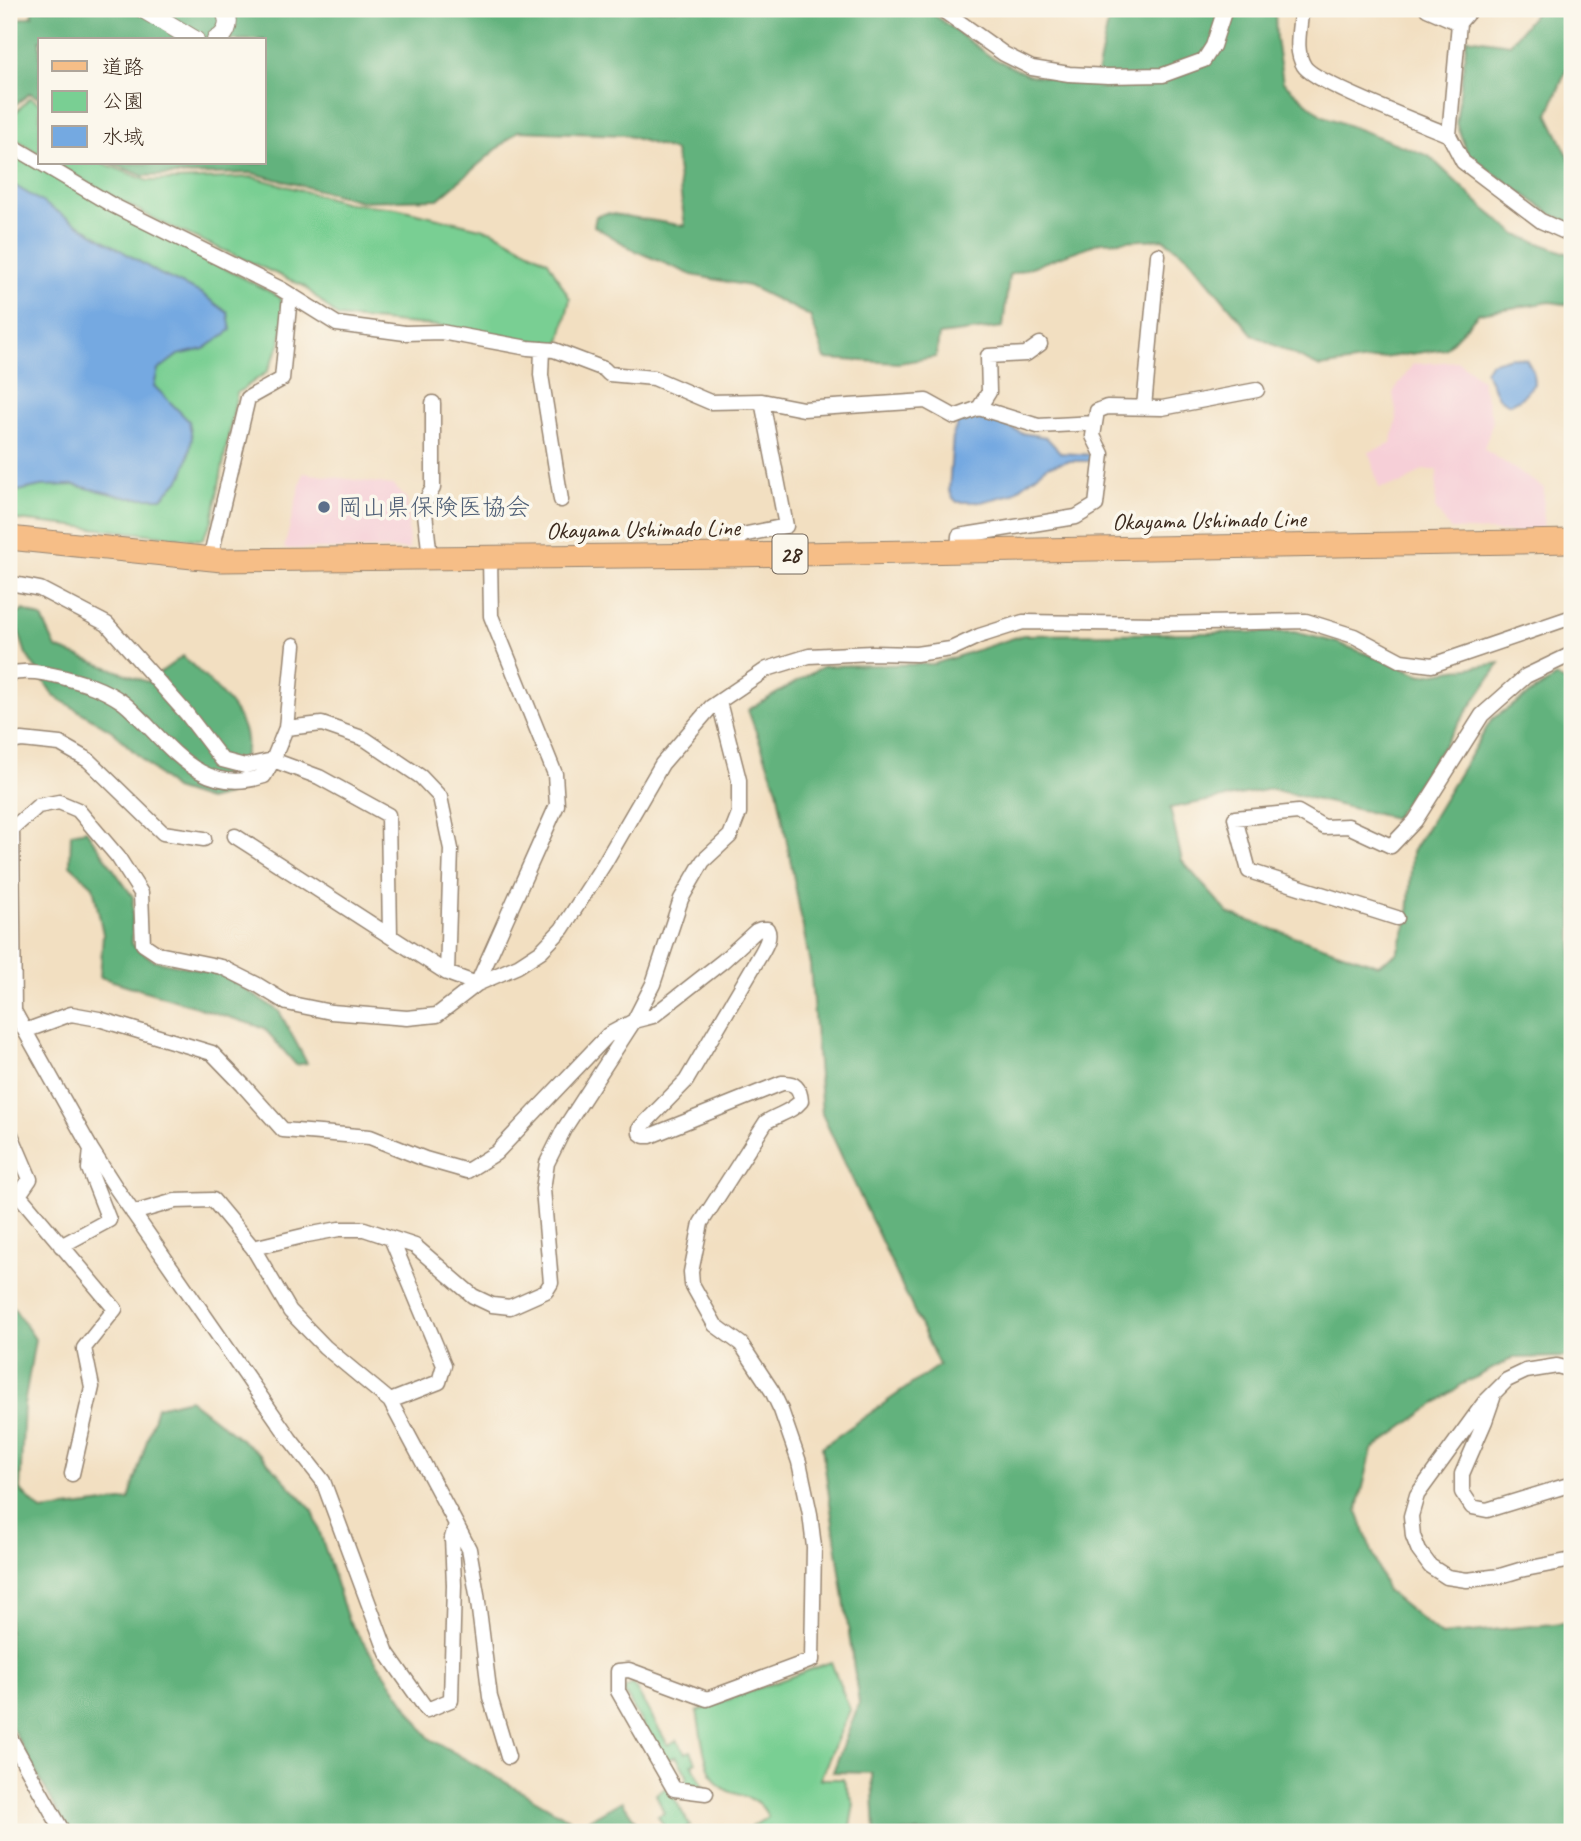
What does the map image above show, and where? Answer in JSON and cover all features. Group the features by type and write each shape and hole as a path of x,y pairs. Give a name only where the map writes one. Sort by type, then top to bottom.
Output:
{"main road":[{"name":"Okayama Ushimado Line","path":"9,538 210,559 732,555 1572,541"}],"street":[{"path":"143,9 192,38"},
{"path":"221,38 229,20 223,9"},
{"path":"941,9 1004,54 1032,68 1108,76 1163,75 1204,60 1213,46 1225,9"},
{"path":"1305,9 1301,13 1298,46 1304,67 1329,84 1449,135"},
{"path":"1427,9 1460,23"},
{"path":"1471,9 1460,23 1449,135 1463,162 1541,221 1572,235"},
{"path":"9,144 38,162"},
{"path":"41,164 112,205 281,289 337,324 405,333 441,332 528,348 554,350 604,369 609,374 654,378 709,402 762,401 803,409 926,401 955,417 979,408 989,392 988,356 1027,354 1040,344"},
{"path":"1144,407 1158,254"},
{"path":"210,559 248,398 282,379 290,296"},
{"path":"542,349 541,376 561,500"},
{"path":"958,551 959,536 1076,517 1096,505 1102,454 1093,436 1097,411 1107,407 1162,408 1257,390"},
{"path":"732,555 742,535 786,526 762,401"},
{"path":"430,558 424,504 433,488 433,403"},
{"path":"979,408 1038,426 1095,423"},
{"path":"477,984 557,805 555,774 491,615 490,557"},
{"path":"9,583 40,589 107,624 186,713 222,760 245,766 273,760 319,777 388,814 390,936"},
{"path":"456,1524 452,1538 451,1700 427,1710 387,1653 323,1481 133,1213 91,1149 14,1012 10,832 38,806 59,802 78,810 118,857 141,893 142,944 158,954 222,967 287,1003 331,1012 407,1018 437,1015 477,984 518,966 541,951 562,929 604,864 662,764 711,707 767,668 809,656 916,654 951,649 979,636 1023,622 1155,624 1306,621 1354,636 1401,661 1432,664 1572,617"},
{"path":"9,674 47,674 93,685 124,702 196,770 222,780 246,782 264,776 286,729 294,645"},
{"path":"1397,918 1249,871 1235,818 1298,812 1324,827 1348,826 1391,846 1415,821 1482,715 1526,676 1572,654"},
{"path":"253,1248 339,1229 364,1229 415,1246 473,1296 492,1305 510,1307 546,1292 551,1283 543,1189 547,1163 564,1129 634,1021 653,984 681,899 703,861 730,836 739,813 738,780 719,702"},
{"path":"286,729 322,724 365,739 421,777 440,797 451,849 447,973"},
{"path":"9,742 22,740 60,744 88,760 163,833 205,839"},
{"path":"235,836 447,973 477,984"},
{"path":"24,1031 71,1014 99,1019 212,1053 283,1130 370,1137 425,1159 467,1171 496,1153 608,1035 634,1021 653,1016 723,961 756,931 767,929 768,940 762,952 686,1081 640,1128 640,1133 650,1136 782,1083 790,1082 801,1092 802,1101 795,1108 766,1122 701,1223 691,1272 692,1284 715,1325 741,1344 772,1391 799,1462 814,1547 812,1660 707,1699 629,1670 618,1671 618,1691 674,1789 706,1793"},
{"path":"9,1130 30,1179 19,1195 115,1309 84,1348 92,1387 72,1474"},
{"path":"61,1246 109,1220 89,1169 91,1149"},
{"path":"133,1213 176,1200 213,1200 253,1248 290,1311 325,1347 390,1401 469,1549 490,1697 508,1757"},
{"path":"390,1401 439,1382 444,1365 391,1238"},
{"path":"1572,1370 1557,1366 1526,1371 1507,1380 1483,1403 1417,1496 1411,1516 1413,1536 1419,1551 1430,1566 1447,1577 1467,1580 1500,1576 1572,1560"},
{"path":"1494,1393 1462,1474 1462,1492 1472,1507 1487,1510 1572,1484"},
{"path":"9,1736 62,1832"}],"shaded area":[{"path":"1458,361 1481,379 1493,421 1484,449 1544,488 1543,534 1450,529 1435,508 1437,470 1423,470 1404,483 1379,488 1369,452 1391,444 1397,418 1393,393 1413,364"},
{"path":"303,473 393,485 407,499 409,549 284,549"}],"green space":[{"path":"32,9 926,9 991,57 1028,75 1095,83 1111,9 1275,9 1276,40 1283,82 1321,115 1429,156 1517,235 1572,255 1572,305 1550,302 1479,313 1445,349 1320,367 1253,335 1187,256 1163,239 1101,242 1009,275 1003,327 939,335 936,357 899,363 825,359 810,316 749,286 692,275 636,251 594,226 596,216 607,213 685,226 675,151 625,135 518,131 438,199 361,201 252,173 143,176 113,164 266,164 266,38 38,38 38,98 30,93 9,110 9,21 33,16"},
{"path":"1538,9 1572,9 1572,56 1548,114 1572,164 1572,223 1553,215 1468,155 1456,123 1467,38 1510,44"},
{"path":"30,97 38,103 38,154 9,134 9,120"},
{"path":"9,150 160,235 280,297 285,313 280,345 267,372 237,393 212,521 202,540 9,519"},
{"path":"54,164 106,164 148,181 253,177 347,203 396,208 493,231 548,261 570,299 559,346 449,327 338,317 304,286 160,222"},
{"path":"24,610 42,618 56,648 147,682 183,656 225,698 246,736 245,754 228,795 208,800 174,789 112,731 54,696 26,654 14,617"},
{"path":"1294,632 1335,642 1422,675 1500,663 1394,818 1271,789 1170,808 1182,861 1229,914 1378,965 1397,953 1408,919 1412,852 1492,719 1556,677 1572,684 1572,1357 1513,1358 1461,1385 1372,1450 1357,1512 1387,1591 1441,1635 1572,1622 1572,1832 875,1832 872,1773 833,1772 859,1703 822,1447 939,1365 822,1114 810,965 777,789 748,710 824,666 934,664 1023,635"},
{"path":"86,830 133,897 132,944 153,960 221,974 279,1011 307,1063 296,1065 264,1028 100,977 103,934 93,886 70,865 71,833"},
{"path":"9,1301 35,1339 24,1405 20,1490 41,1511 129,1500 157,1407 189,1399 260,1454 313,1511 348,1620 429,1738 579,1825 622,1801 643,1832 69,1832 9,1723"},
{"path":"831,1662 850,1710 820,1779 843,1779 854,1804 849,1832 748,1832 751,1827 768,1817 757,1803 724,1789 714,1778 704,1750 697,1711"},
{"path":"633,1684 668,1745 677,1740 685,1753 691,1751 696,1762 692,1764 704,1787 686,1785 687,1775 676,1756 664,1761 623,1690"},
{"path":"668,1787 690,1826 680,1832 667,1832 658,1816 664,1813 656,1794"}],"water":[{"path":"9,182 160,274 201,293 228,313 231,330 204,349 178,355 158,370 154,386 189,421 192,438 182,477 162,498 129,498 74,485 41,486 9,493"},
{"path":"1511,357 1526,359 1533,371 1534,384 1520,399 1509,404 1498,397 1485,371 1490,363"},
{"path":"969,417 1002,424 1021,433 1046,437 1061,453 1093,455 1093,461 1068,461 1048,466 1012,494 981,502 957,502 949,490 953,435 958,422"}],"place":[{"name":"岡山県保険医協会","path":"324,507"}]}
